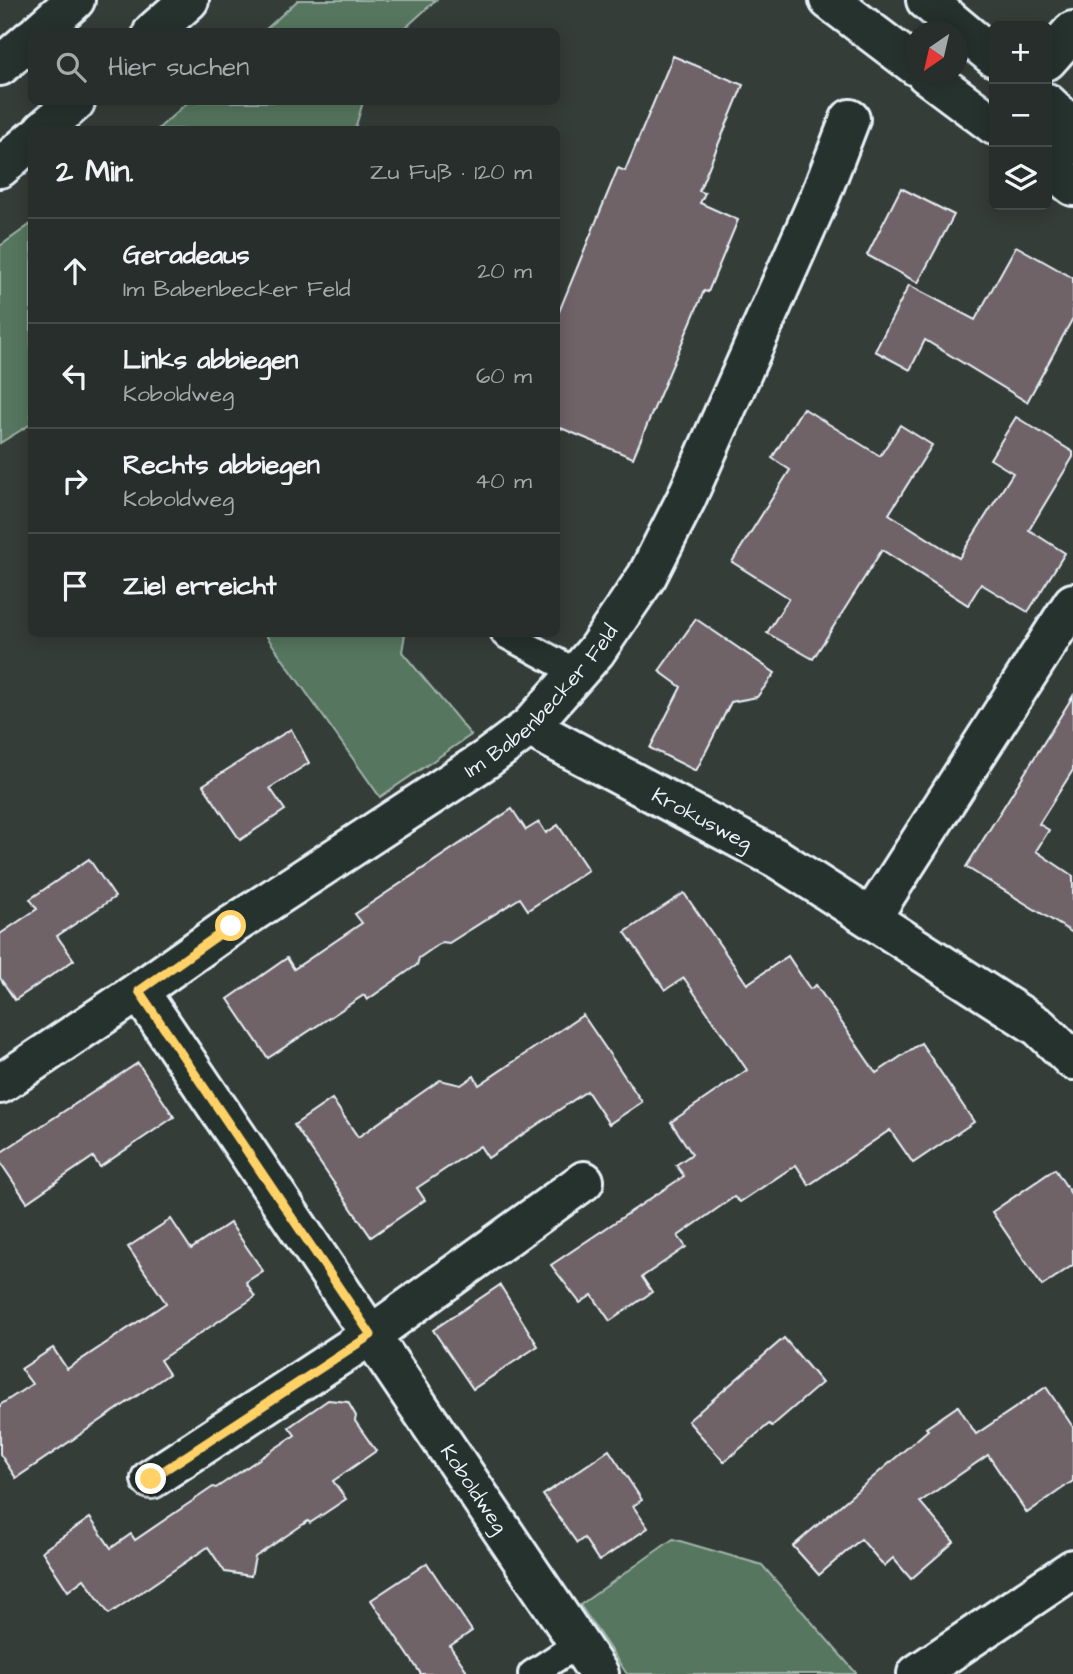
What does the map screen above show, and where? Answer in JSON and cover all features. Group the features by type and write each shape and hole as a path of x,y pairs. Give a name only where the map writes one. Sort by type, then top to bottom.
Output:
{"main road":[{"path":"44,28 75,0"},
{"path":"158,28 189,0"},
{"path":"829,0 905,58"},
{"path":"926,0 989,53"},
{"path":"1052,54 1073,31"},
{"path":"0,66 28,42"},
{"path":"939,84 989,121"},
{"path":"48,126 72,105"},
{"path":"1052,108 1073,128"},
{"name":"Im Babenbecker Feld","path":"0,1084 231,926 485,760 529,727 577,673 596,651 647,576 686,499 821,194 850,119"},
{"path":"1052,152 1066,148 1073,141"},
{"path":"0,168 28,144"},
{"path":"1052,169 1073,186"},
{"path":"872,918 1073,603"},
{"name":"Krokusweg","path":"529,727 778,859 1039,1027 1073,1060"},
{"name":"Koboldweg","path":"139,991 599,1674"},
{"path":"151,1479 371,1335 584,1181"},
{"path":"917,1674 1073,1569"}],"lane":[{"path":"511,637 577,673"},
{"path":"532,1674 579,1643"}],"green space":[{"path":"298,0 436,0 405,28 267,28"},
{"path":"185,105 362,105 356,126 161,126"},
{"path":"28,226 28,426 0,443 0,246"},
{"path":"267,637 404,637 402,652 471,735 380,797"},
{"path":"673,1539 762,1565 857,1674 627,1674 580,1605"}],"building":[{"path":"673,56 743,85 699,191 705,193 700,203 738,220 708,292 704,291 633,458 560,428 560,309 618,168 625,171"},
{"path":"901,188 954,215 918,283 867,255"},
{"path":"1016,246 1073,278 1073,318 1027,402 925,340 910,370 875,351 909,285 975,320"},
{"path":"803,408 880,456 900,425 932,445 889,514 959,558 1013,473 990,459 1016,417 1073,452 1073,457 1029,530 1065,553 1028,612 981,584 968,605 882,550 813,659 767,633 789,598 732,562 790,470 772,458"},
{"path":"696,619 775,673 757,697 731,702 696,771 650,748 681,687 659,671"},
{"path":"1073,696 1073,770 1039,824 1049,830 1036,851 1073,876 1073,933 966,867"},
{"path":"291,729 309,763 270,788 285,810 240,840 203,785"},
{"path":"512,809 526,830 539,822 546,833 558,825 588,870 528,910 520,898 449,943 442,942 419,958 417,965 367,1000 364,995 268,1058 228,999 287,958 294,969 362,923 355,914"},
{"path":"89,859 115,897 57,936 74,960 15,1000 0,978 0,934 37,909 30,899"},
{"path":"684,893 747,984 788,956 810,989 816,985 876,1073 921,1043 974,1122 913,1163 890,1130 809,1185 796,1165 740,1202 734,1197 678,1236 686,1247 642,1277 652,1292 610,1321 592,1295 580,1303 551,1265 684,1176 676,1165 692,1154 671,1122 747,1070 684,978 665,990 625,932"},
{"path":"583,1015 642,1102 609,1124 587,1091 488,1158 480,1146 417,1188 425,1200 371,1237 294,1125 332,1099 358,1137 440,1080 461,1085 474,1076 479,1085"},
{"path":"138,1063 174,1117 100,1167 93,1157 27,1202 0,1162 0,1153"},
{"path":"1055,1169 1073,1197 1073,1265 1042,1286 992,1212"},
{"path":"171,1219 191,1249 230,1223 263,1271 246,1282 255,1297 160,1360 169,1374 16,1478 0,1454 0,1405 32,1384 21,1369 53,1348 67,1369 166,1303 128,1247"},
{"path":"500,1285 538,1346 473,1389 433,1330"},
{"path":"784,1338 822,1383 724,1462 688,1421"},
{"path":"1046,1387 1073,1427 1073,1481 1027,1513 988,1455 920,1502 954,1542 911,1579 893,1558 884,1566 861,1539 819,1575 793,1546 928,1430 926,1428 958,1406 976,1434"},
{"path":"328,1400 348,1402 356,1416 355,1421 376,1451 333,1481 346,1499 255,1557 251,1576 225,1572 208,1547 109,1614 84,1579 68,1591 42,1551 90,1518 111,1548 131,1534 135,1540 295,1435 289,1427"},
{"path":"609,1450 642,1500 633,1506 648,1528 599,1561 584,1538 577,1543 543,1495"},
{"path":"427,1563 472,1631 450,1646 469,1674 421,1674 371,1600"}],"route":[{"path":"151,1479 371,1335 139,991 231,926"}]}
